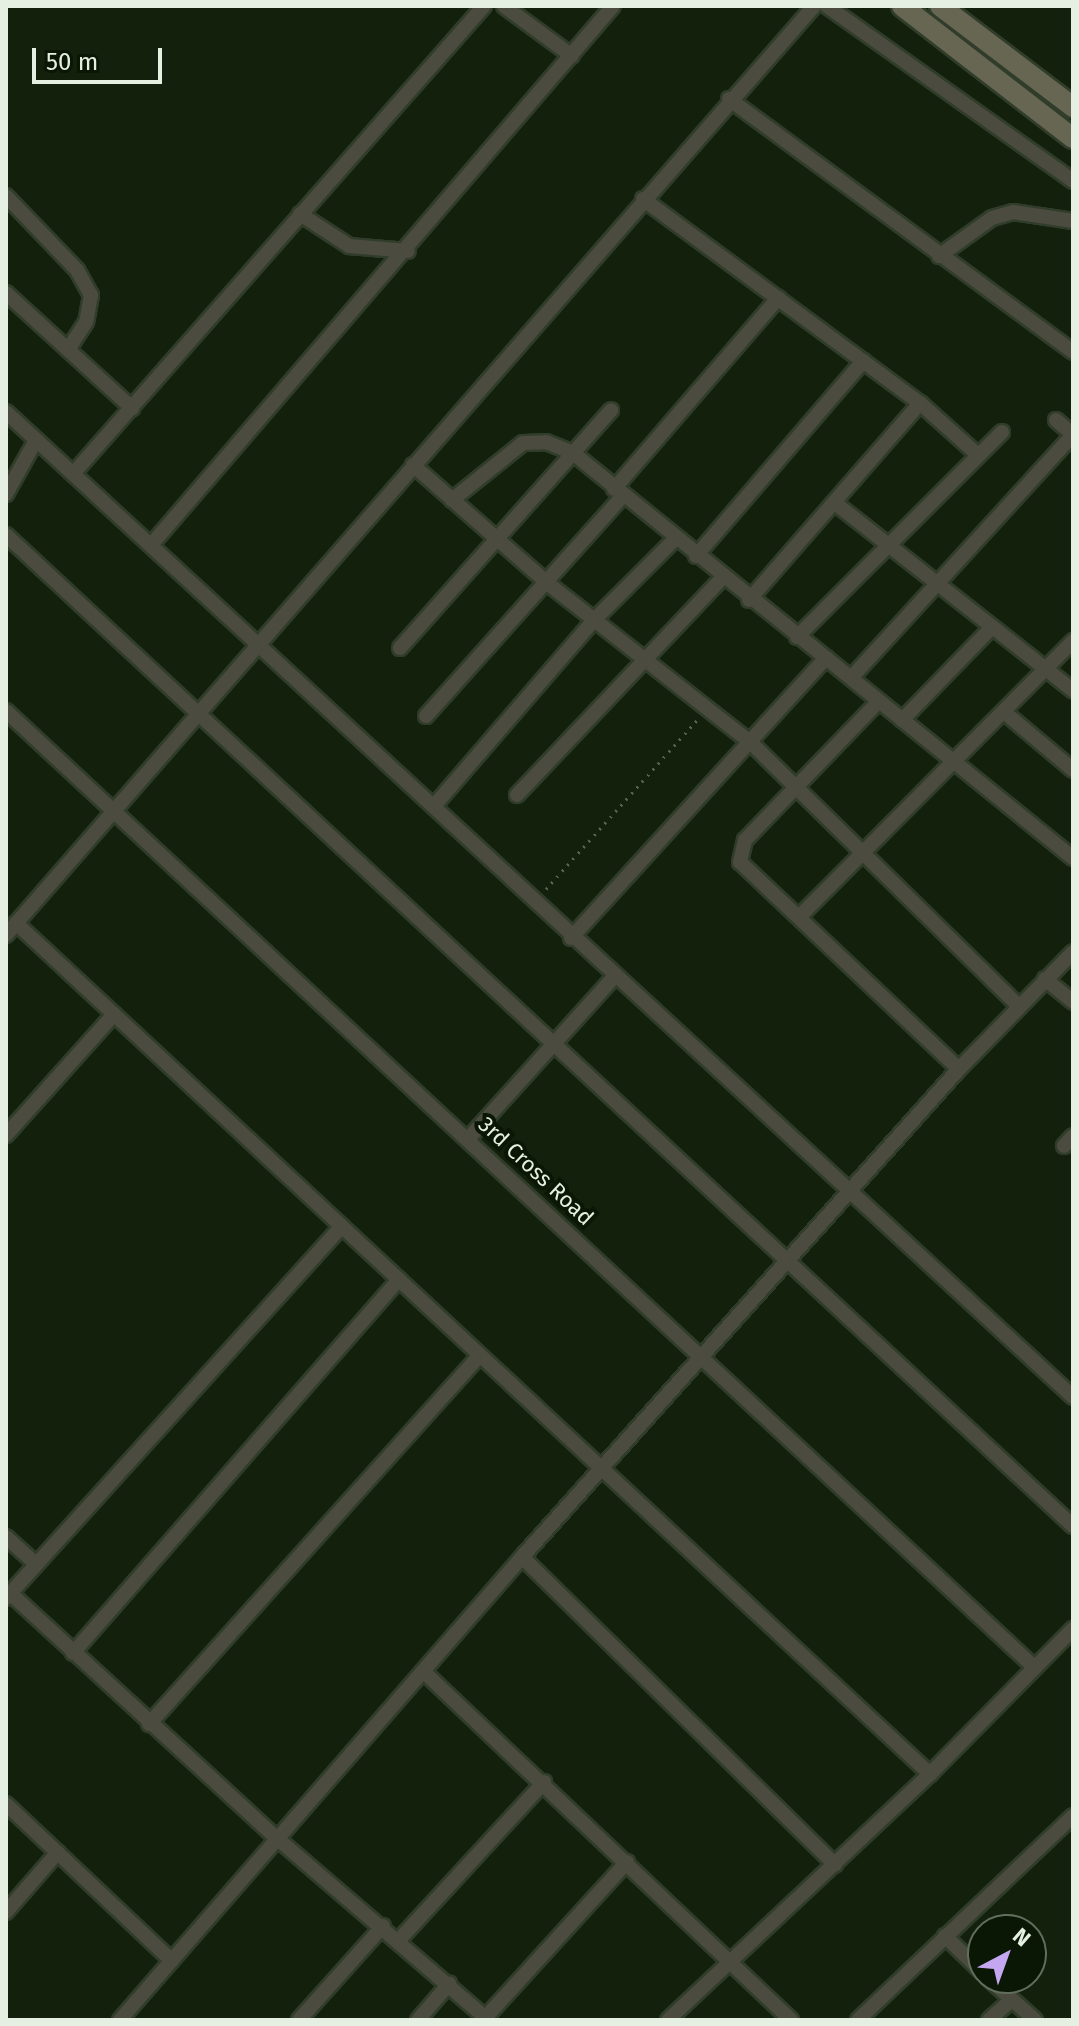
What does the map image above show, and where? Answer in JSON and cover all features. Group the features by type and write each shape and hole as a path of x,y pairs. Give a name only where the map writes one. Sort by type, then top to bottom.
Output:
{"main road":[{"path":"902,6 1073,138"},
{"path":"940,6 1073,107"}],"street":[{"path":"73,474 484,6"},
{"path":"504,6 572,56"},
{"path":"152,544 408,251 613,6"},
{"path":"6,935 729,99 814,6"},
{"path":"827,6 1073,181"},
{"path":"729,99 1073,352"},
{"path":"6,196 77,270 91,295 86,322 68,350"},
{"path":"643,199 920,403 978,455"},
{"path":"939,256 992,218 1013,212 1073,221"},
{"path":"300,214 349,246 408,251"},
{"path":"6,293 132,408"},
{"path":"426,716 546,582 778,298"},
{"path":"696,556 863,361"},
{"path":"749,600 920,403"},
{"path":"400,648 611,410"},
{"path":"6,412 434,806 850,1197 1073,1397"},
{"path":"851,678 1073,435 1056,420"},
{"path":"797,637 1002,432"},
{"path":"6,494 36,440"},
{"path":"452,500 523,443 546,442 573,453 749,600 826,658 1073,858"},
{"path":"413,465 496,541 707,711 749,741 860,855 1018,1005"},
{"path":"835,503 1073,690"},
{"path":"6,535 1073,1526"},
{"path":"434,806 595,619 675,539"},
{"path":"517,795 722,578"},
{"path":"902,720 991,628"},
{"path":"801,915 1073,641"},
{"path":"571,938 826,658"},
{"path":"878,702 738,855 745,870 801,915 959,1069"},
{"name":"3rd Cross Road","path":"6,711 469,1138 1034,1667"},
{"path":"1004,712 1073,770"},
{"path":"16,923 930,1774"},
{"path":"120,2020 522,1557 705,1360 959,1069 1018,1005 1073,952"},
{"path":"469,1138 615,976"},
{"path":"1045,979 1073,1002"},
{"path":"6,1135 114,1014"},
{"path":"342,1226 8,1595 279,1840 383,1926 486,2019 627,1862"},
{"path":"73,1653 399,1279"},
{"path":"149,1724 479,1356"},
{"path":"6,1537 35,1563"},
{"path":"522,1557 835,1865"},
{"path":"668,2020 930,1774 1073,1629"},
{"path":"424,1672 544,1782 791,2020"},
{"path":"398,1941 544,1782"},
{"path":"6,1804 172,1961"},
{"path":"858,2020 1073,1816"},
{"path":"6,1912 58,1852"},
{"path":"299,2020 383,1926"},
{"path":"945,1936 967,1957"},
{"path":"418,2020 449,1984"},
{"path":"1005,1994 1035,2020"},
{"path":"989,2020 1011,2000"}],"path":[{"path":"536,901 707,711"}]}
